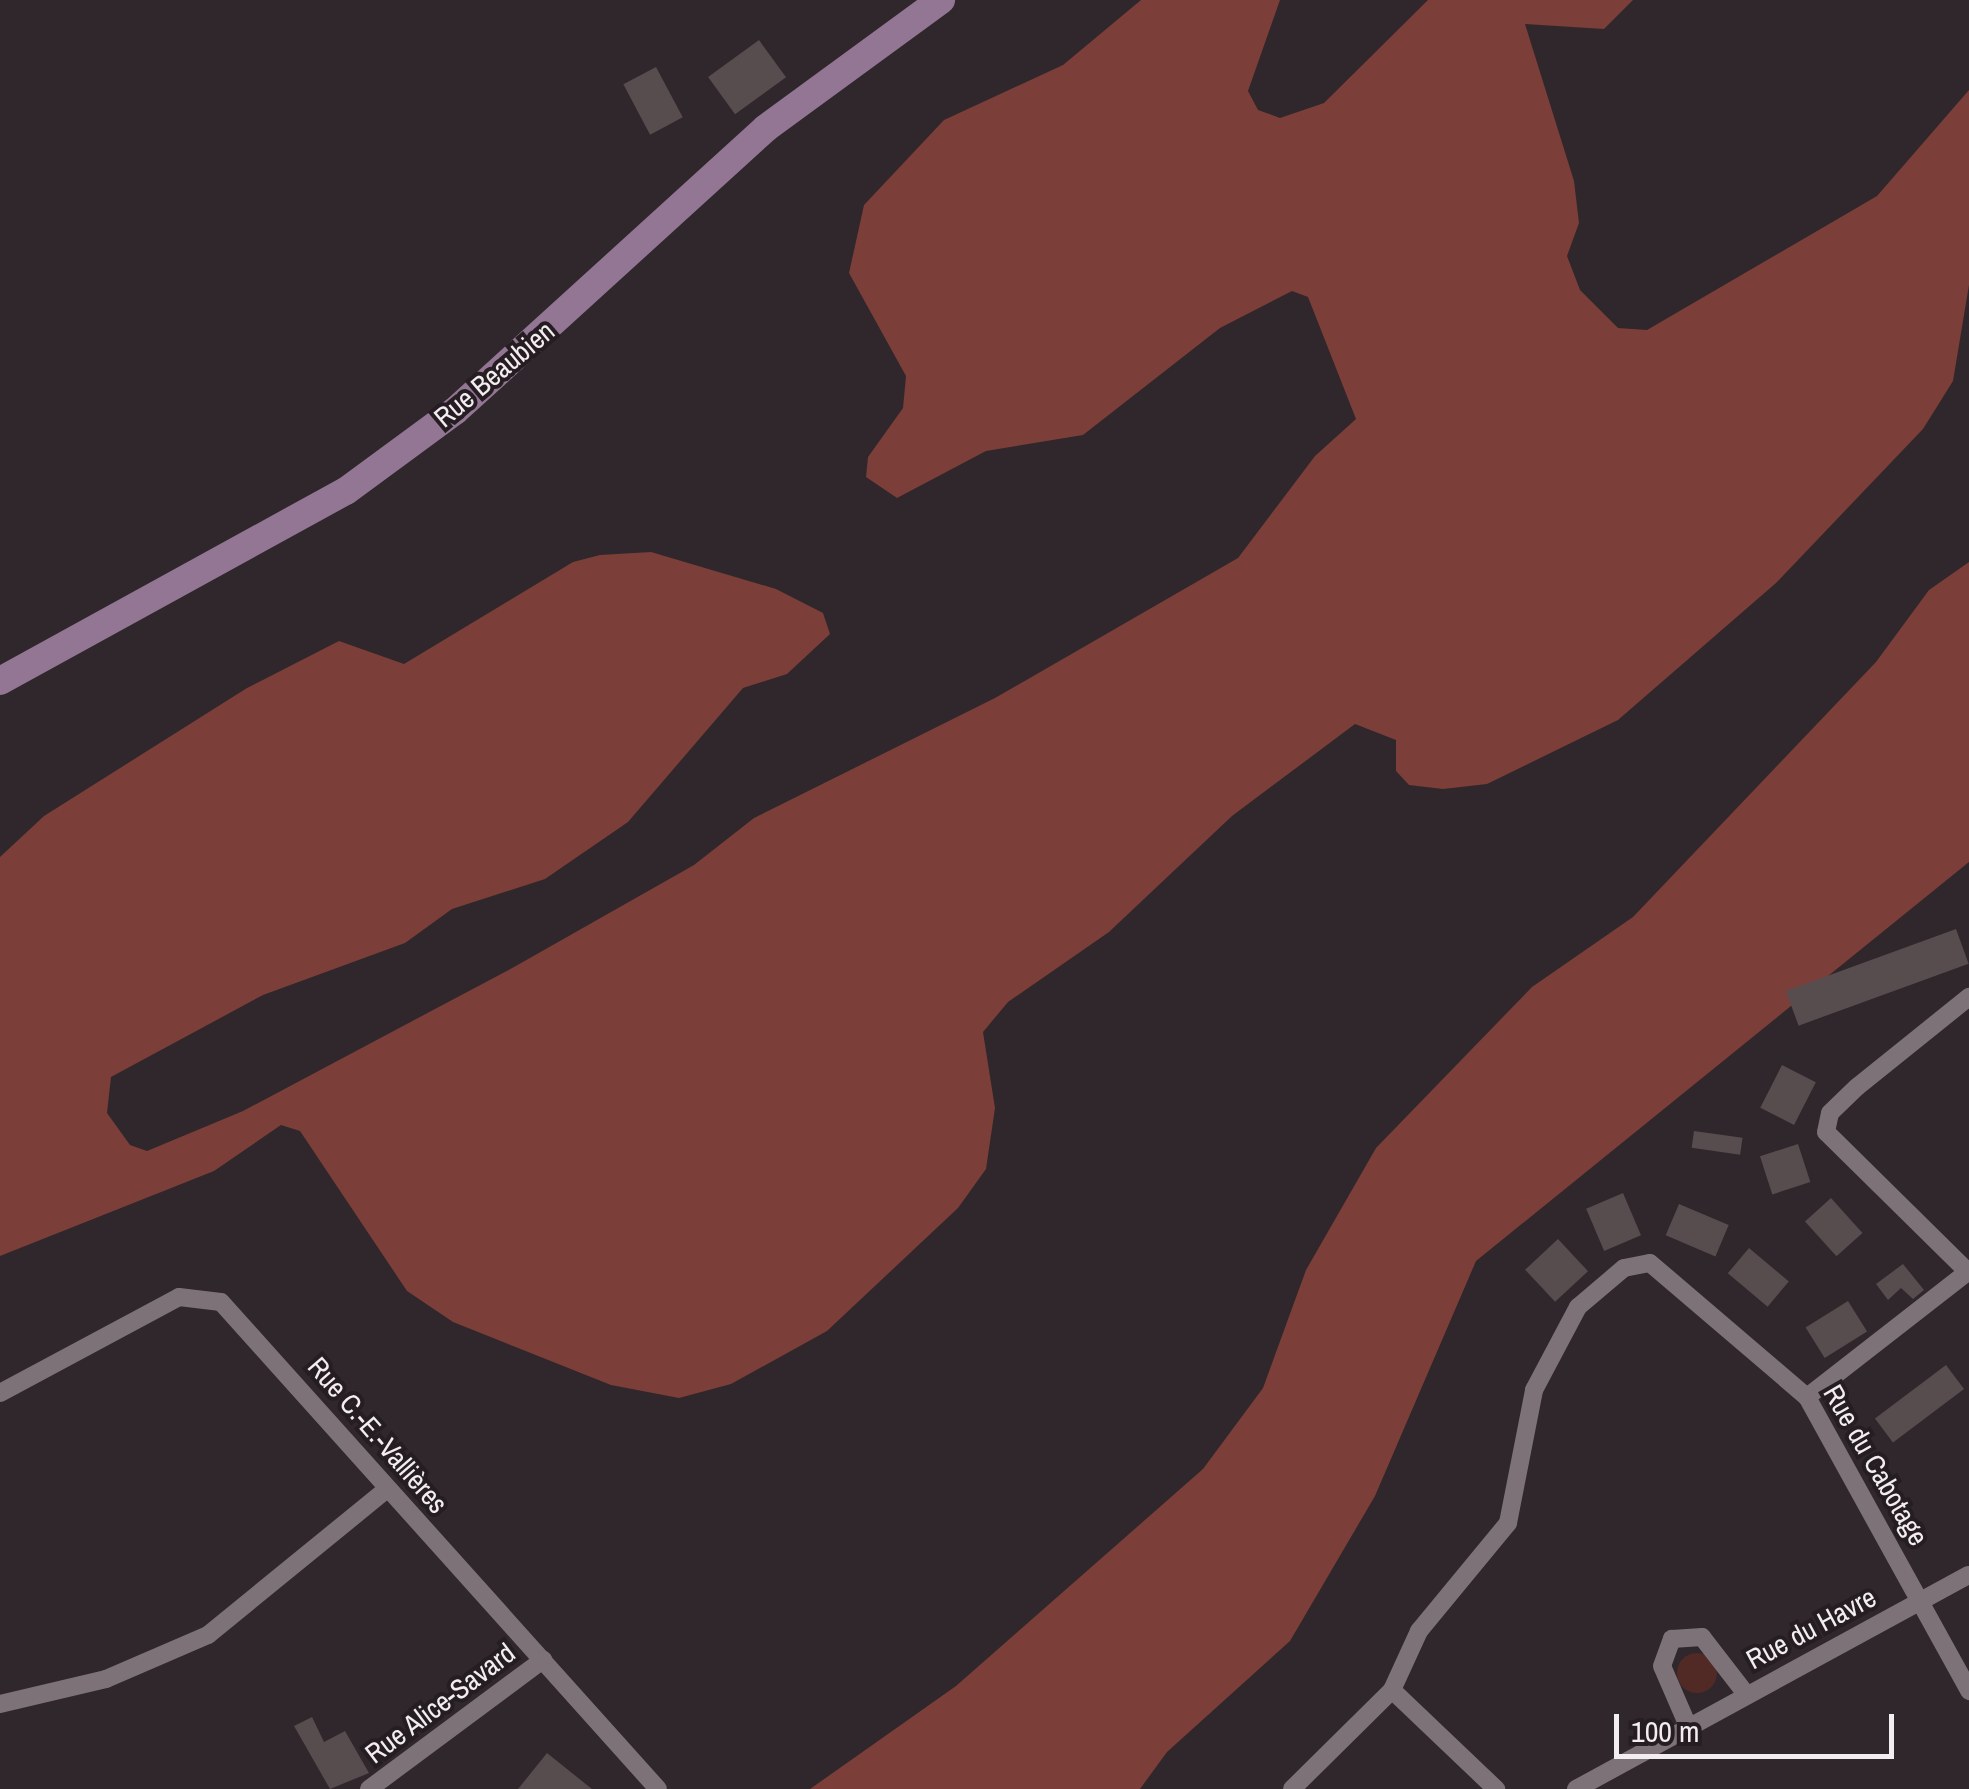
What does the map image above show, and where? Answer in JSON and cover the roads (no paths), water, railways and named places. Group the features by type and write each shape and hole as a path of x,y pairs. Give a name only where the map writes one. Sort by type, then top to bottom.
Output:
{"main road":[{"name":"Rue Beaubien","path":"0,681 346,490 454,411 766,128 941,0"}],"street":[{"path":"1808,1396 1968,1272 1826,1132 1830,1113 1969,997"},
{"name":"Rue du Cabotage","path":"1292,1789 1392,1690 1420,1631 1508,1523 1552,1347 1578,1306 1624,1268 1650,1263 1668,1272 1808,1396 1969,1691"},
{"name":"Rue C.-E.-Vallières","path":"0,1394 158,1306 210,1297 235,1311 386,1490 658,1789"},
{"path":"0,1704 106,1680 208,1636 386,1490"},
{"name":"Rue du Havre","path":"1576,1789 1969,1575"},
{"path":"1688,1726 1662,1666 1672,1640 1702,1637 1746,1694"},
{"name":"Rue Alice-Savard","path":"368,1789 543,1660"},
{"path":"1392,1690 1496,1789"}]}
